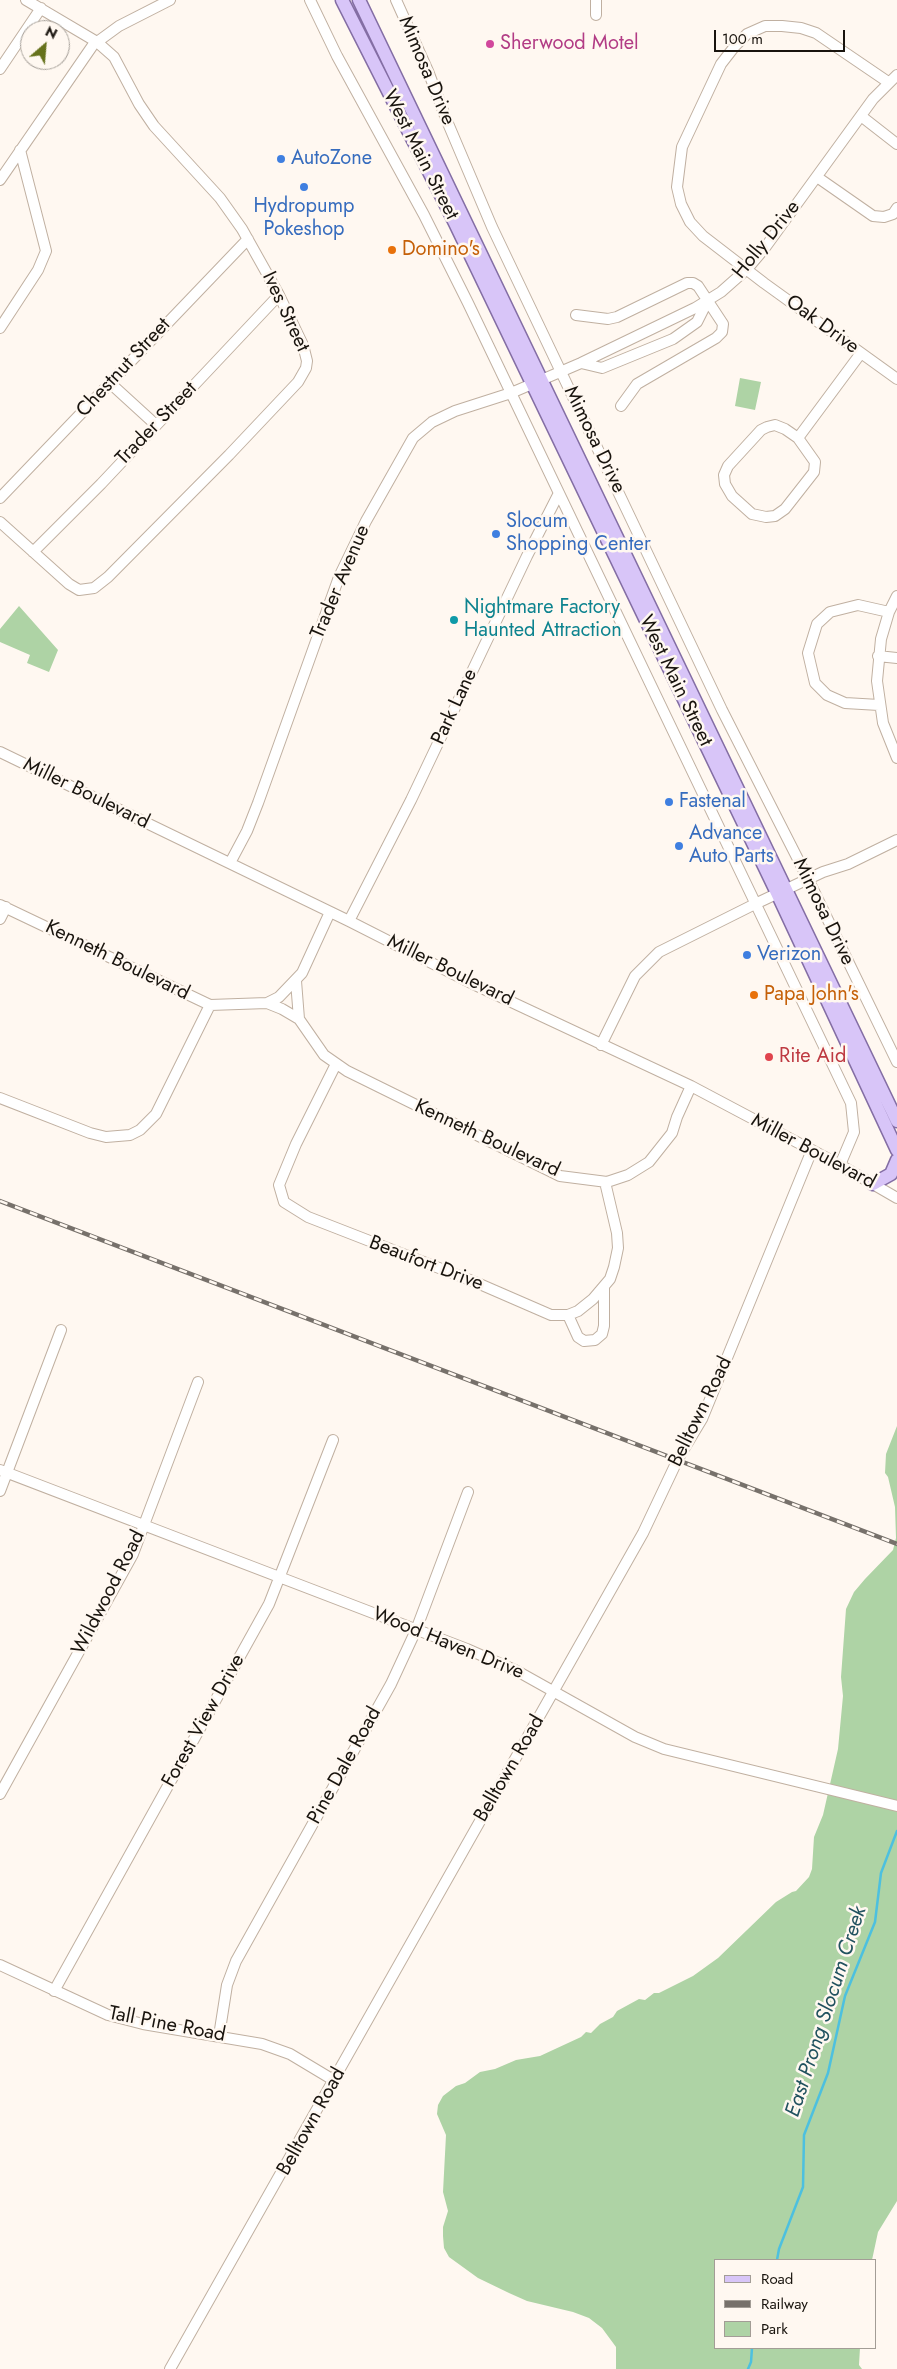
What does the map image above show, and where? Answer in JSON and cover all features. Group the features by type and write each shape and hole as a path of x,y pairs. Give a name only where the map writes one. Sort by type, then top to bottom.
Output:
{"main road":[{"name":"West Main Street","path":"342,0 537,382"},
{"name":"West Main Street","path":"359,0 537,382 782,891 897,1121"},
{"name":"West Main Street","path":"782,891 897,1150"},
{"path":"873,1184 890,1174 897,1160"}],"street":[{"name":"Ives Street","path":"0,522 74,588 84,591 94,588 108,577 229,455 298,382 306,368 307,361 303,345 279,295 248,239 220,198 154,126 139,104 114,58 96,42 26,0"},
{"path":"0,180 96,42 119,26 170,0"},
{"path":"310,0 337,56 424,216 511,393 754,904 852,1103 854,1132 840,1165"},
{"name":"Mimosa Drive","path":"396,0 428,71 457,148 492,227 722,710 808,879 897,1062"},
{"path":"596,0 596,15"},
{"path":"0,69 40,8"},
{"name":"Oak Drive","path":"888,82 816,33 801,28 764,26 747,34 721,64 682,147 677,187 681,204 690,222 703,236 897,379"},
{"name":"Holly Drive","path":"537,382 581,364 708,300 733,283 747,269 861,116 888,82 897,75"},
{"path":"861,116 897,144"},
{"path":"0,328 38,270 46,251 20,150"},
{"path":"817,177 873,216 884,217 893,214 897,208"},
{"name":"Chestnut Street","path":"0,498 248,239"},
{"path":"576,315 608,319 617,317 687,283 698,286 723,324 722,332 716,338 637,384 621,406"},
{"name":"Trader Street","path":"33,552 279,295"},
{"path":"581,364 602,368 673,339 697,322 708,300"},
{"path":"798,438 861,354"},
{"name":"Trader Avenue","path":"230,863 247,831 258,803 339,577 366,521 405,449 417,434 432,422 455,411 511,393 537,382"},
{"path":"110,383 156,425"},
{"path":"774,425 785,429 798,438 815,462 814,472 785,509 775,516 766,517 752,514 732,496 725,484 724,475 728,466 761,430 767,427 774,425"},
{"name":"Park Lane","path":"349,921 411,800 530,548 560,493"},
{"path":"897,596 889,612 878,656 877,681 879,705 885,730 897,758"},
{"path":"879,705 845,702 827,695 815,684 808,653 817,624 830,612 858,605 889,612"},
{"path":"878,656 897,658"},
{"name":"Miller Boulevard","path":"0,752 691,1086 840,1165 897,1198"},
{"path":"601,1044 635,976 651,959 674,943 782,891 848,864 897,840"},
{"path":"0,919 3,906"},
{"name":"Kenneth Boulevard","path":"3,906 210,1005 266,1003 299,1019 324,1055 336,1064 367,1082 542,1169 560,1176 605,1182 628,1175 658,1154 672,1133 691,1086"},
{"path":"266,1003 279,997 296,981 308,963 330,912"},
{"path":"296,981 299,1019"},
{"path":"0,1098 90,1133 106,1137 130,1135 140,1130 156,1114 210,1005"},
{"name":"Beaufort Drive","path":"336,1064 281,1176 279,1185 284,1202 308,1217 475,1282 551,1315 568,1315"},
{"name":"Belltown Road","path":"170,2369 335,2081 642,1533 678,1459 702,1419 802,1181 812,1150"},
{"path":"604,1286 604,1326 602,1334 595,1340 584,1340 578,1337 568,1315 587,1304 604,1286 614,1268 618,1248 616,1220 605,1182"},
{"path":"0,1491 4,1471 61,1330"},
{"name":"Wildwood Road","path":"0,1794 123,1574 144,1525 198,1382"},
{"name":"Forest View Drive","path":"54,1990 269,1604 332,1440"},
{"name":"Wood Haven Drive","path":"4,1471 482,1655 554,1691 635,1737 679,1754 897,1806"},
{"name":"Pine Dale Road","path":"219,2036 227,1985 241,1949 387,1692 416,1630 468,1492"},
{"name":"Tall Pine Road","path":"0,1965 93,2010 118,2019 277,2048 298,2058 335,2081"}],"green space":[{"path":"740,378 761,382 755,410 735,406"},
{"path":"19,606 58,650 49,672 27,663 30,655 0,642 0,629"},
{"path":"897,1426 897,2201 878,2232 872,2259 714,2259 714,2349 860,2349 859,2365 862,2369 616,2369 616,2347 602,2328 589,2318 573,2312 527,2301 478,2278 449,2257 444,2248 443,2236 443,2227 448,2211 443,2192 446,2135 437,2114 438,2105 443,2096 480,2072 495,2069 516,2060 540,2056 581,2037 586,2032 591,2033 600,2024 613,2017 617,2011 639,1999 645,2000 654,1993 659,1993 693,1976 718,1958 776,1902 796,1891 809,1877 812,1869 814,1837 823,1815 838,1749 843,1696 841,1677 846,1609 854,1592 893,1550 896,1538 895,1507 888,1477 885,1473 886,1454"}],"waterway":[{"name":"East Prong Slocum Creek","path":"777,2259 779,2249 803,2187 804,2135 828,2073 845,1996 875,1922 881,1873 897,1831"},
{"name":"East Prong Slocum Creek","path":"748,2369 751,2362 752,2349"}],"railway":[{"path":"0,1201 897,1544"}],"place":[{"name":"Sherwood Motel","path":"490,44"},
{"name":"AutoZone","path":"281,159"},
{"name":"Hydropump Pokeshop","path":"304,187"},
{"name":"Domino's","path":"392,250"},
{"name":"Slocum Shopping Center","path":"496,534"},
{"name":"Nightmare Factory Haunted Attraction","path":"454,620"},
{"name":"Fastenal","path":"669,802"},
{"name":"Advance Auto Parts","path":"679,846"},
{"name":"Verizon","path":"747,955"},
{"name":"Papa John's","path":"754,995"},
{"name":"Rite Aid","path":"769,1057"}]}
